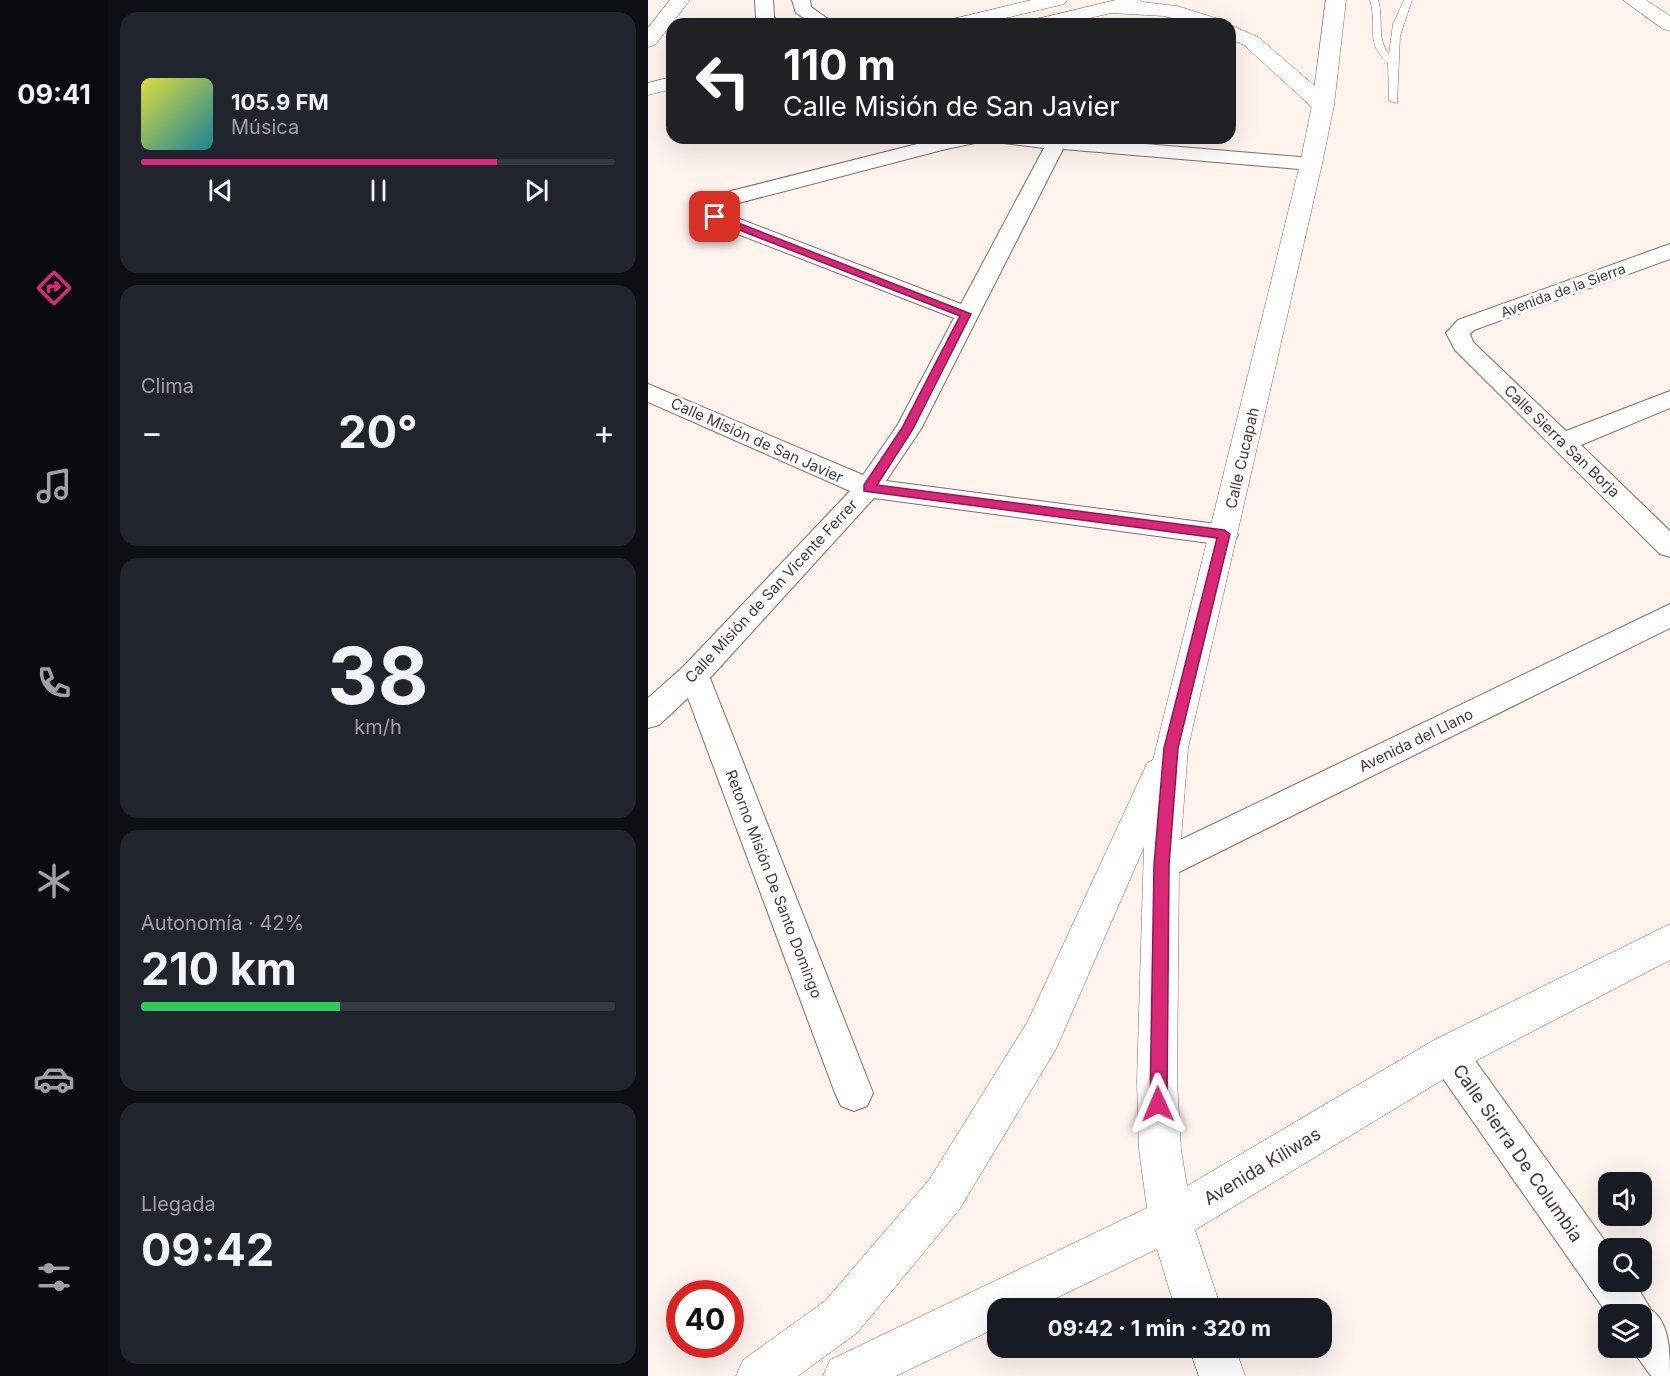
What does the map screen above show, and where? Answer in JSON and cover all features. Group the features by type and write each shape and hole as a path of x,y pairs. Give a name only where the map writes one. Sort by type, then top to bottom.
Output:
{"street":[{"path":"764,0 765,18"},
{"path":"801,0 802,9 817,18"},
{"path":"981,18 1057,0"},
{"path":"1065,18 1142,0"},
{"name":"Calle Cucapah","path":"1195,1298 1170,1220 1160,1150 1157,1081 1161,865 1171,748 1311,164 1323,105 1336,0"},
{"path":"1632,0 1670,25"},
{"path":"1110,7 1147,8 1204,18"},
{"path":"648,41 666,23"},
{"path":"1236,34 1251,41 1323,105"},
{"path":"648,89 666,84"},
{"path":"941,144 719,201 711,209 715,217 966,314"},
{"name":"Calle Misión de San Vicente Ferrer","path":"648,716 694,675 868,488 908,429 1056,144"},
{"path":"1080,144 1311,164"},
{"name":"Avenida de la Sierra","path":"1458,333 1466,325 1670,251"},
{"name":"Calle Sierra San Borja","path":"1458,333 1463,345 1670,547"},
{"name":"Calle Misión de San Javier","path":"648,392 868,488 1224,534"},
{"path":"1563,442 1670,399"},
{"name":"Avenida del Llano","path":"1161,865 1670,615"},
{"name":"Retorno Misión De Santo Domingo","path":"694,675 854,1093"},
{"path":"759,1376 841,1317 944,1195 1042,1035 1171,748"},
{"name":"Avenida Kiliwas","path":"846,1376 1170,1220 1448,1054 1670,941"},
{"name":"Calle Sierra De Columbia","path":"1448,1054 1598,1267"},
{"path":"1652,1342 1670,1367"},
{"path":"1216,1358 1222,1376"}],"lane":[{"path":"1374,0 1377,20 1375,41 1381,54 1392,62"},
{"path":"1394,101 1392,62 1402,9 1408,0"}],"route":[{"path":"715,217 966,314 908,429 868,488 1224,534 1171,748 1161,865 1158,1104"}]}
